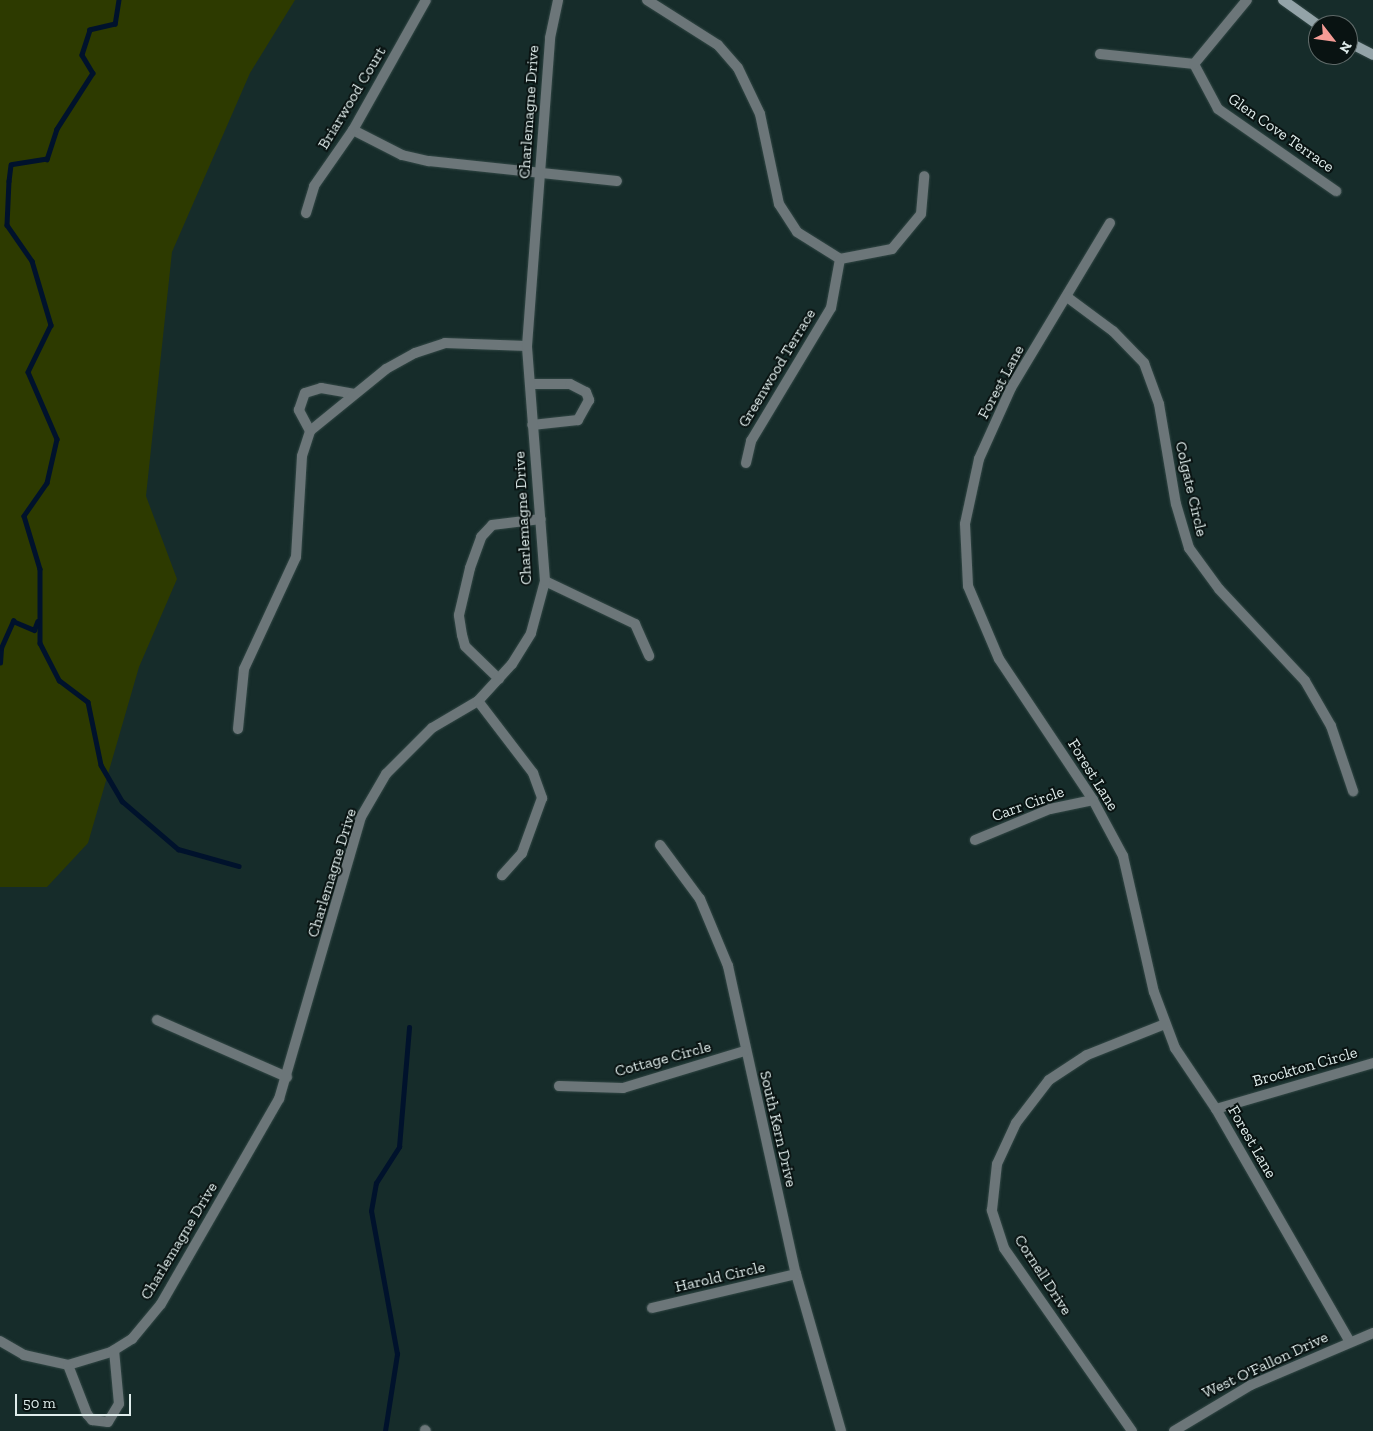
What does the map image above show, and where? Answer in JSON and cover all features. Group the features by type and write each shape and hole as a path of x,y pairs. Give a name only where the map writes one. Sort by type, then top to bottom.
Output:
{"main road":[{"path":"1283,0 1308,18"},
{"path":"1358,48 1373,56"}],"street":[{"name":"Briarwood Court","path":"306,213 314,186 353,130 426,0"},
{"name":"Charlemagne Drive","path":"68,1365 114,1350 132,1339 161,1304 279,1099 287,1077 361,817 386,774 432,728 478,701 499,679 531,633 545,581 527,346 550,38 558,0"},
{"path":"647,0 718,45 738,68 760,114 779,204 798,232 840,259 877,255 901,242 921,214 924,176"},
{"path":"1100,54 1194,64 1246,0"},
{"name":"Glen Cove Terrace","path":"1194,64 1218,109 1336,191"},
{"path":"353,130 402,155 617,181"},
{"name":"Forest Lane","path":"1110,223 1011,388 983,450 965,524 968,586 982,625 999,659 1093,800 1123,856 1165,1024 1175,1048 1216,1109 1350,1342"},
{"name":"Greenwood Terrace","path":"746,462 751,441 831,308 840,259"},
{"name":"Colgate Circle","path":"1067,297 1113,332 1144,363 1159,404 1176,504 1189,548 1219,589 1305,681 1331,726 1353,791"},
{"path":"238,729 244,669 296,557 302,456 310,431 386,369 445,343 527,346"},
{"path":"530,384 570,384 586,392 589,400 578,420 532,425"},
{"path":"310,431 299,410 305,393 321,388 354,394"},
{"path":"499,679 465,646 462,635 459,615 470,568 481,537 492,525 541,519"},
{"path":"545,581 635,624 648,656"},
{"path":"478,701 533,774 542,798 522,853 502,875"},
{"name":"Carr Circle","path":"974,840 1050,809 1093,800"},
{"name":"South Kern Drive","path":"660,845 700,899 728,966 745,1051 796,1274 841,1431"},
{"path":"157,1020 287,1077"},
{"name":"Cornell Drive","path":"1132,1431 1004,1248 992,1210 997,1164 1016,1123 1049,1080 1087,1055 1165,1024"},
{"name":"Cottage Circle","path":"559,1086 623,1088 745,1051"},
{"name":"Brockton Circle","path":"1216,1109 1373,1063"},
{"name":"Harold Circle","path":"652,1308 796,1274"},
{"name":"West O'Fallon Drive","path":"1174,1431 1250,1385 1373,1333"},
{"path":"0,1341 24,1355 68,1365 87,1414 92,1420 108,1422 119,1404 114,1350"}],"green space":[{"path":"0,0 295,0 250,73 172,252 146,496 177,579 139,667 88,843 47,887 0,887"}],"waterway":[{"path":"119,0 115,24 90,30 82,55 93,73 57,129 47,159 11,165 9,181 7,225 32,261 51,325 28,372 57,439 47,483 24,516 40,569 40,643 59,680 88,702 101,765 122,801 178,849 239,866"},
{"path":"0,663 1,648 13,621 34,630 37,622"},
{"path":"385,1431 397,1354 371,1211 376,1183 399,1147 409,1027"}]}
